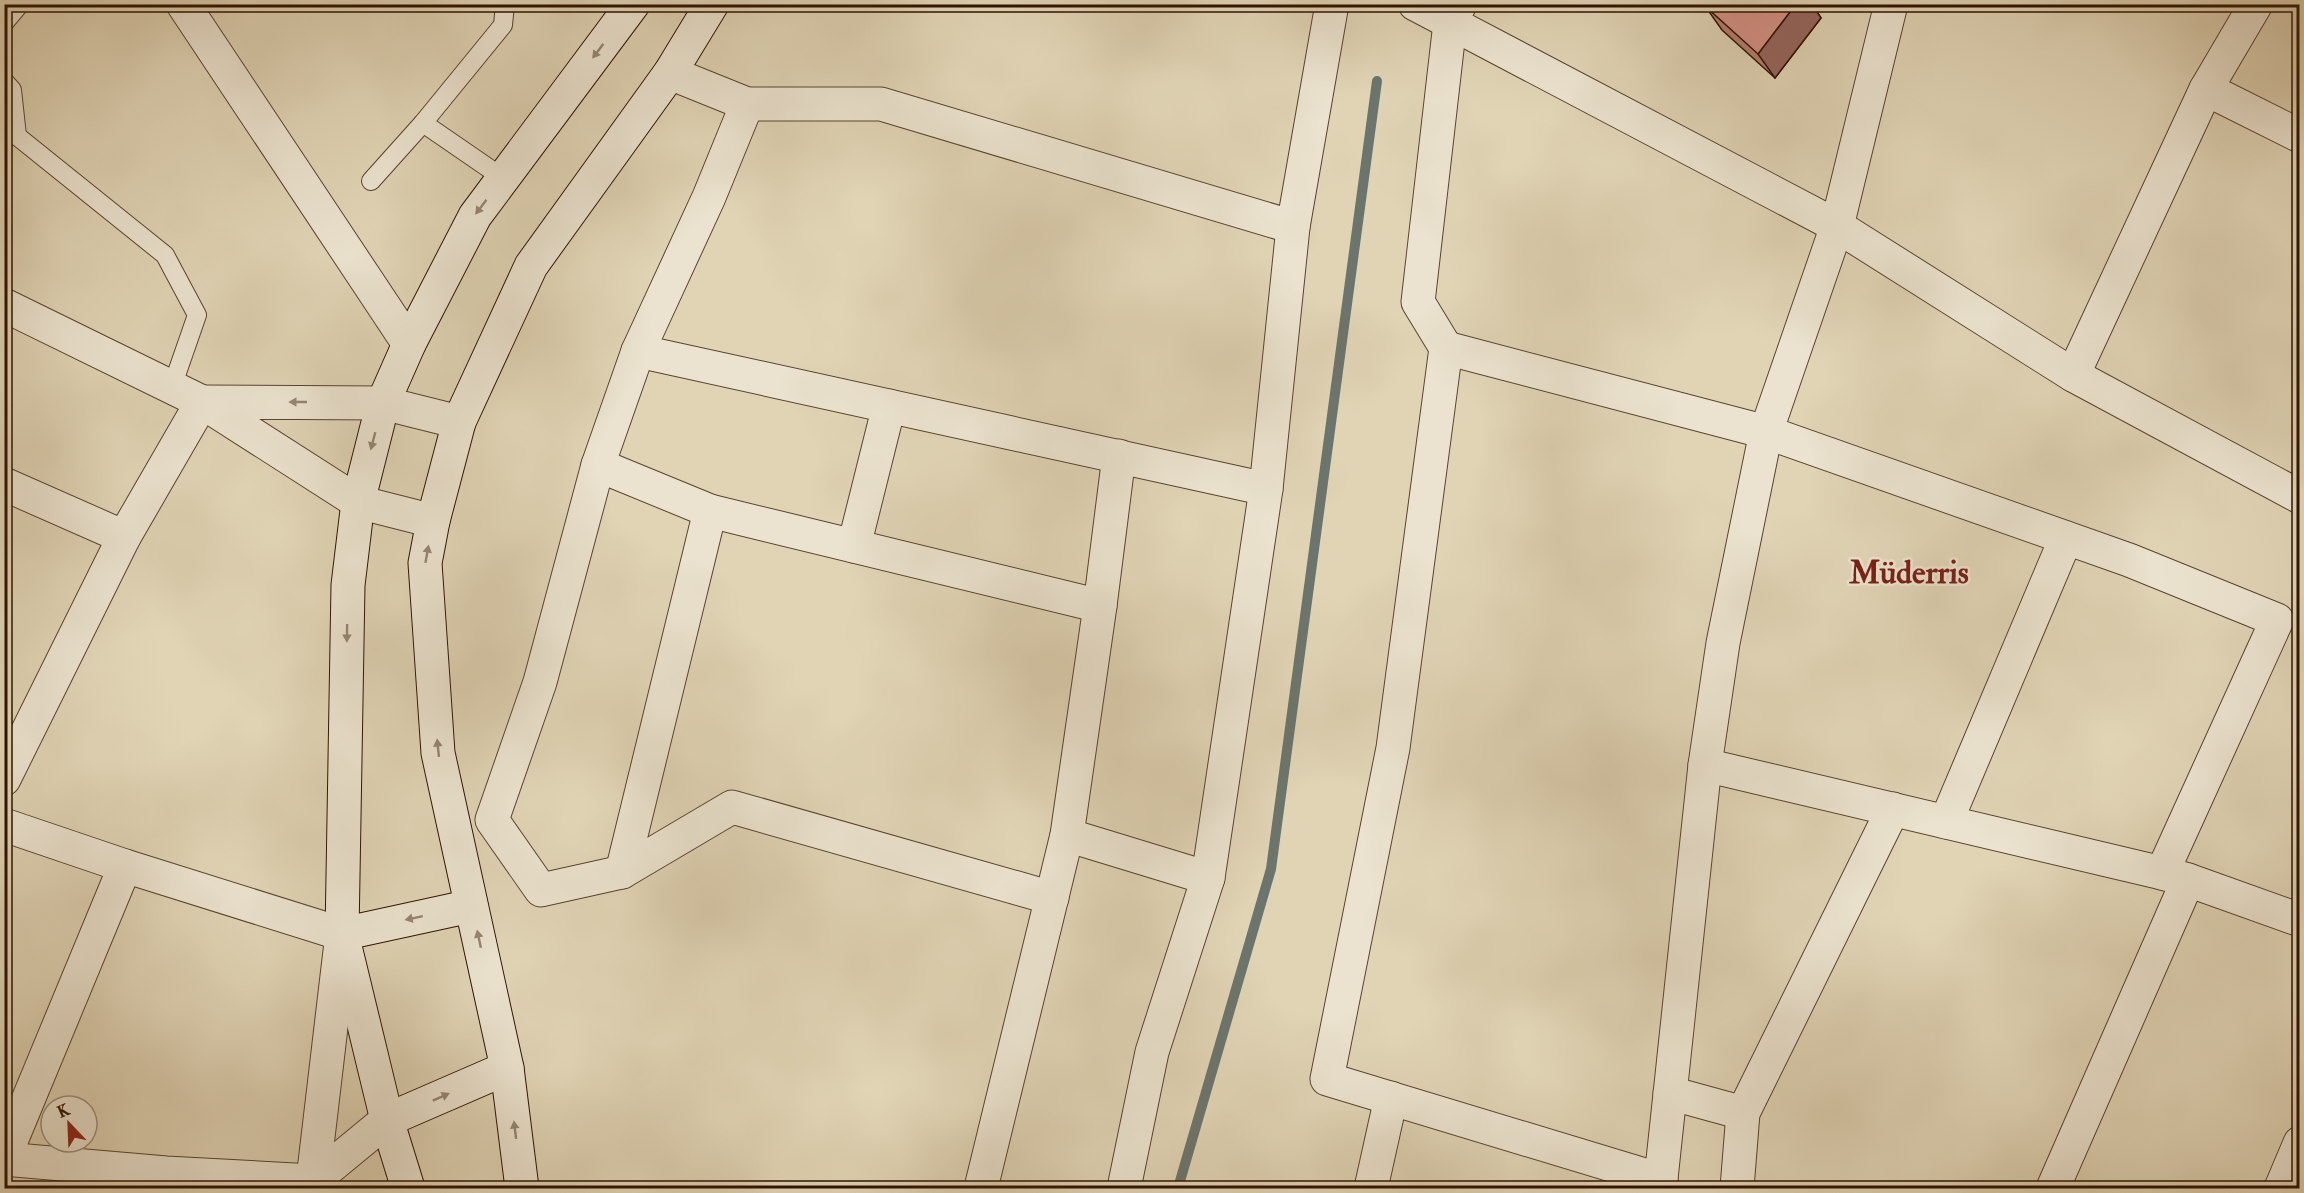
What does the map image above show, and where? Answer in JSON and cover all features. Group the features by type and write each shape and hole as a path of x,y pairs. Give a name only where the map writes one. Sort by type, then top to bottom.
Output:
{"street":[{"path":"183,4 409,344"},
{"path":"312,1185 342,933 348,585 357,502 383,403 409,344 475,216 633,4"},
{"path":"522,1188 507,1068 438,753 425,563 433,521 459,422 531,266 670,73 712,4"},
{"path":"1124,1188 1152,1052 1208,878 1266,489 1293,226 1332,4"},
{"path":"1415,4 1455,14 1837,226 2073,375 2300,497"},
{"path":"1455,14 1418,302 1446,348 1393,748 1327,1079 1661,1184 1705,765 1723,643 1766,432 1837,226 1891,4"},
{"path":"2073,375 2206,89 2256,4"},
{"path":"670,73 747,104 881,104 1293,226"},
{"path":"2206,89 2300,135"},
{"path":"747,104 709,197 638,351 598,465 540,682 492,820 541,890 622,872 732,807 1052,898"},
{"path":"4,305 202,402 357,502 433,521"},
{"path":"1446,348 1766,432 2129,560 2288,625 2175,876 2053,1188"},
{"path":"638,351 1266,489"},
{"path":"202,402 383,403 459,422"},
{"path":"4,779 124,537 202,402"},
{"path":"854,546 889,406"},
{"path":"981,1188 1067,835 1119,456"},
{"path":"598,465 710,511 1100,606"},
{"path":"4,484 124,537"},
{"path":"622,872 710,511"},
{"path":"1946,822 2066,538"},
{"path":"1705,765 2175,876 2300,920"},
{"path":"1737,1188 1743,1113 1893,809"},
{"path":"4,825 124,866 342,933 471,906"},
{"path":"1067,835 1208,878"},
{"path":"124,866 4,1159 312,1185 387,1120 507,1068"},
{"path":"342,933 387,1120 408,1188"},
{"path":"1670,1093 1743,1113"},
{"path":"1371,1188 1391,1098"},
{"path":"2282,1188 2300,1143"}],"lane":[{"path":"4,23 20,4"},
{"path":"371,181 423,123 503,25 505,4"},
{"path":"4,81 12,90 11,135 165,255 197,315 172,387"},
{"path":"423,123 503,178"}],"building":[{"path":"1706,4 1796,4 1758,54 1705,6"}],"waterway":[{"path":"1178,1188 1271,869 1377,81"}],"district":[{"name":"Müderris","path":"1909,573"}]}
